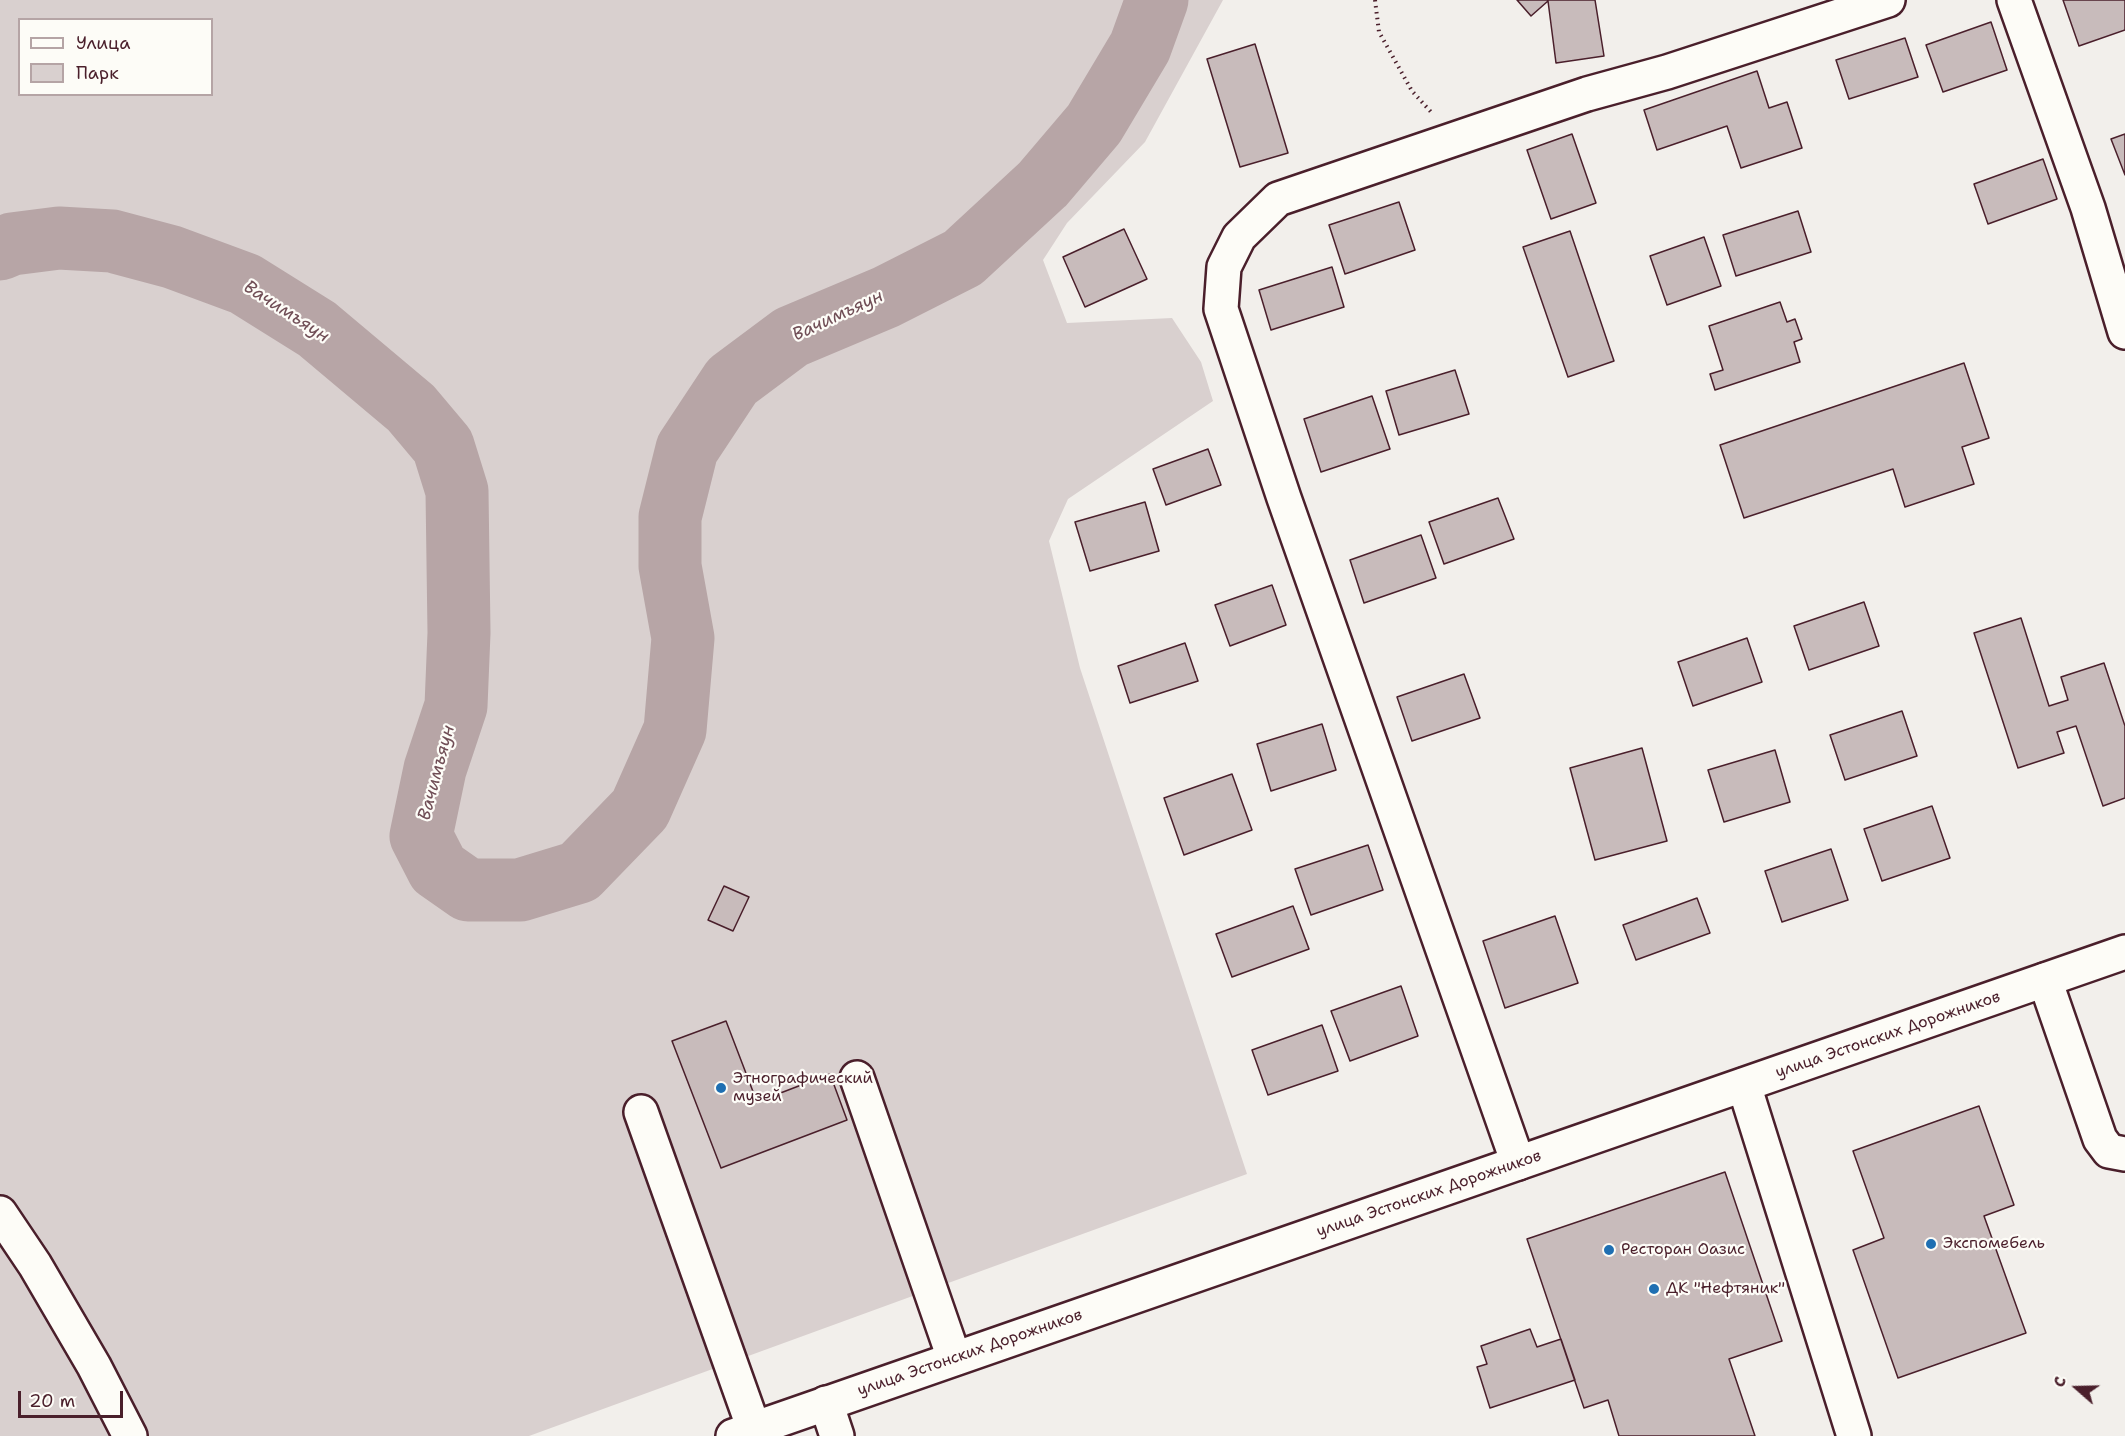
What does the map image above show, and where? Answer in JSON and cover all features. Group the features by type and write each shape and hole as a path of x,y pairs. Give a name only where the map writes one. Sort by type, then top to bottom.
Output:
{"street":[{"path":"1518,1163 1292,521 1221,309 1224,267 1239,237 1278,199 1587,94 1667,72 1888,0"},
{"path":"2014,0 2088,208 2125,332"},
{"name":"улица Эстонских Дорожников","path":"743,1432 2125,952"},
{"path":"2045,980 2100,1139 2109,1151 2125,1154"},
{"path":"857,1078 954,1358"},
{"path":"1744,1085 1854,1436"},
{"path":"641,1112 743,1432"},
{"path":"0,1214 94,1366 130,1436"},
{"path":"826,1402 837,1436"}],"path":[{"path":"1375,0 1379,32 1412,91 1455,139"}],"green space":[{"path":"0,0 1223,0 1145,142 1067,223 1043,260 1067,323 1172,318 1201,362 1213,401 1068,499 1049,541 1080,668 1247,1174 529,1436 0,1436","holes":["724,886 749,897 733,931 709,920","726,1021 757,1102 830,1075 847,1120 721,1168 673,1041"]}],"building":[{"path":"1517,0 1595,0 1604,56 1556,63 1548,1 1531,16"},
{"path":"2063,0 2125,0 2125,30 2079,46"},
{"path":"1991,22 2007,70 1943,92 1926,45"},
{"path":"1905,38 1918,77 1849,99 1836,60"},
{"path":"1255,44 1288,153 1240,167 1207,59"},
{"path":"1757,71 1769,108 1787,102 1802,148 1741,168 1727,126 1657,150 1644,110"},
{"path":"1572,134 1596,203 1551,219 1527,150"},
{"path":"2125,134 2125,175 2111,139"},
{"path":"2043,159 2057,199 1988,224 1974,184"},
{"path":"1399,202 1415,250 1345,274 1329,225"},
{"path":"1798,211 1811,252 1736,276 1723,235"},
{"path":"1124,229 1147,279 1085,307 1063,257"},
{"path":"1570,231 1614,361 1568,377 1523,247"},
{"path":"1704,237 1721,286 1667,305 1650,256"},
{"path":"1332,267 1344,307 1271,330 1259,290"},
{"path":"1780,302 1787,322 1795,319 1802,339 1794,342 1800,362 1715,390 1710,374 1723,370 1709,326"},
{"path":"1964,363 1989,438 1962,447 1974,484 1905,507 1893,469 1744,518 1720,445"},
{"path":"1455,370 1469,414 1399,435 1386,391"},
{"path":"1372,396 1390,449 1321,472 1304,419"},
{"path":"1208,449 1221,485 1166,505 1153,469"},
{"path":"1498,498 1514,539 1444,564 1429,522"},
{"path":"1145,502 1159,551 1090,571 1075,522"},
{"path":"1421,535 1436,578 1364,603 1350,560"},
{"path":"1272,585 1286,625 1230,646 1215,605"},
{"path":"1864,602 1879,646 1809,670 1794,626"},
{"path":"2021,618 2049,706 2068,700 2061,677 2104,663 2125,726 2125,798 2103,806 2076,726 2057,732 2064,753 2018,768 1974,633"},
{"path":"1747,638 1762,682 1693,706 1678,662"},
{"path":"1185,643 1198,681 1130,703 1118,666"},
{"path":"1464,674 1480,718 1412,741 1397,697"},
{"path":"1902,711 1917,756 1845,780 1830,735"},
{"path":"1322,724 1336,770 1271,791 1257,744"},
{"path":"1642,748 1667,841 1595,860 1570,768"},
{"path":"1775,750 1790,802 1724,822 1708,770"},
{"path":"1232,774 1252,830 1184,855 1164,798"},
{"path":"1932,806 1950,858 1882,881 1864,829"},
{"path":"1368,845 1383,890 1311,915 1295,869"},
{"path":"1831,849 1848,900 1782,922 1765,871"},
{"path":"724,886 749,897 733,931 708,920"},
{"path":"1697,898 1710,933 1636,960 1623,925"},
{"path":"1293,906 1309,949 1232,977 1216,934"},
{"path":"1555,916 1578,983 1505,1008 1483,941"},
{"path":"1401,986 1418,1036 1350,1061 1331,1011"},
{"name":"Этнографический музей","path":"726,1021 757,1102 830,1074 847,1120 721,1168 672,1041"},
{"path":"1322,1025 1338,1071 1268,1095 1252,1050"},
{"name":"Экспомебель","path":"1979,1106 2014,1205 1984,1216 2026,1333 1898,1378 1853,1250 1884,1238 1853,1151"},
{"name":"ДК \"Нефтяник\"","path":"1725,1172 1782,1341 1729,1359 1755,1436 1619,1436 1608,1400 1584,1408 1527,1239"},
{"path":"1530,1329 1537,1347 1561,1339 1575,1380 1490,1408 1477,1367 1487,1364 1481,1346"}],"waterway":[{"name":"Вачимъяун","path":"0,249 12,244 59,238 112,241 172,257 245,284 317,329 411,408 443,446 457,491 459,633 456,706 435,769 421,836 438,869 468,890 520,890 579,872 640,809 675,730 683,638 670,566 670,517 687,449 732,381 791,337 886,297 963,258 1043,184 1094,124 1140,47 1157,0"}],"place":[{"name":"Этнографический музей","path":"721,1088"},
{"name":"Экспомебель","path":"1931,1244"},
{"name":"Ресторан Оазис","path":"1609,1250"},
{"name":"ДК \"Нефтяник\"","path":"1654,1289"}]}
